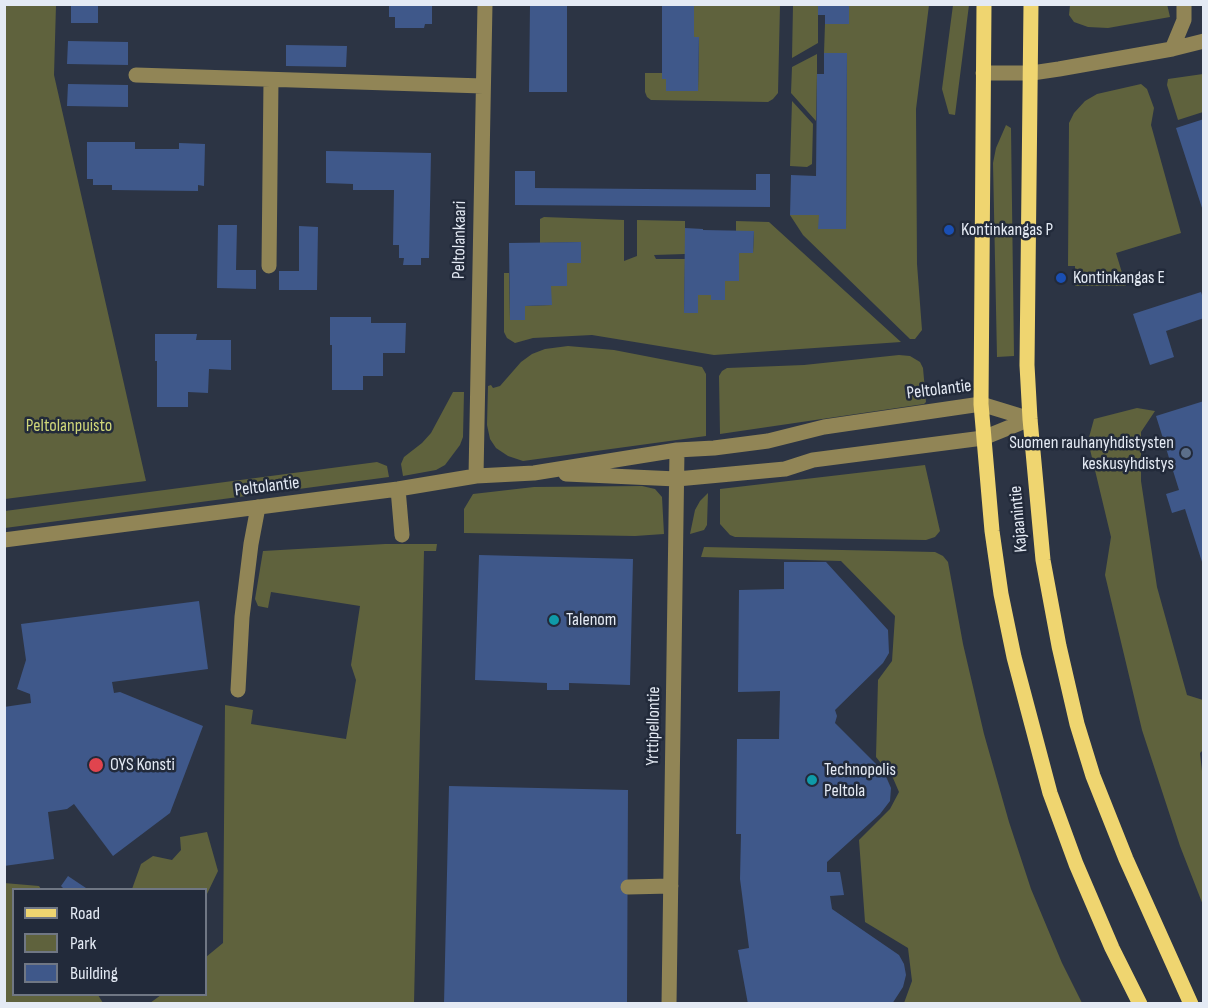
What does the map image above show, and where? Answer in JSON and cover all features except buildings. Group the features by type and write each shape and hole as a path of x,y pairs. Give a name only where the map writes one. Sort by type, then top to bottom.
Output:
{"main road":[{"name":"Kajaanintie","path":"984,4 981,404 992,531 1001,594 1014,657 1050,793 1076,864 1112,948 1140,1004"},
{"name":"Kajaanintie","path":"1031,4 1032,73 1027,343 1030,419 1042,560 1077,724 1110,820 1191,1004"}],"street":[{"name":"Peltolankaari","path":"476,476 485,4"},
{"path":"1172,49 1184,20 1184,4"},
{"path":"984,73 1032,73 1172,49 1203,41"},
{"path":"1172,49 1203,49"},
{"path":"136,75 483,86"},
{"path":"269,266 271,80"},
{"name":"Peltolantie","path":"534,473 677,450 768,441 824,427 981,404 1030,419"},
{"name":"Peltolantie","path":"4,540 398,489 476,476 534,473 677,479 785,469 813,460 983,438 1030,419"},
{"name":"Yrttipellontie","path":"669,1004 677,450"},
{"path":"398,489 402,535"},
{"path":"238,690 242,618 258,507"},
{"path":"628,887 671,886"}],"green space":[{"name":"Peltolanpuisto","path":"5,4 56,5 54,75 146,481 5,499"},
{"path":"1167,4 1170,17 1108,28 1088,27 1074,22 1069,15 1070,5"},
{"path":"694,5 780,5 778,93 773,99 768,102 651,100 647,97 645,73 662,73 662,79 666,79 666,91 698,91 699,37 694,37"},
{"path":"793,5 818,5 818,43 792,58"},
{"path":"849,5 929,5 916,109 917,264 922,330 915,339 910,339 803,235 790,215 819,215 819,229 846,229 847,53 824,53 825,24 849,24"},
{"path":"953,5 969,5 955,115 949,114 942,89"},
{"path":"817,54 816,121 791,93 792,67"},
{"path":"1203,74 1203,112 1178,120 1167,85 1168,79"},
{"path":"1141,84 1147,89 1154,108 1151,125 1181,233 1116,253 1126,286 1075,286 1075,266 1068,266 1069,123 1074,113 1085,101 1097,94"},
{"path":"792,101 813,124 812,164 807,167 790,166"},
{"path":"1006,125 1011,128 1014,356 997,357 993,163 996,148"},
{"path":"544,217 624,220 624,261 637,256 637,220 685,221 685,254 654,255 656,259 685,259 684,313 698,295 711,295 711,300 725,300 725,281 739,281 739,253 753,253 754,231 736,231 736,221 769,222 901,342 714,355 592,335 533,338 515,343 507,338 504,332 504,273 509,273 510,320 524,320 525,306 551,305 551,286 567,286 567,263 581,262 581,242 540,243 540,219"},
{"path":"568,346 614,350 702,367 706,374 706,436 523,461 508,456 496,448 490,439 487,425 488,386 491,385 493,388 500,386 521,362 532,354 545,349"},
{"path":"899,355 910,356 920,362 923,368 926,402 924,404 720,434 719,376 727,368 804,365"},
{"path":"453,392 464,392 463,437 460,445 445,465 436,470 403,476 401,464 404,457 431,433"},
{"path":"1137,408 1155,411 1141,432 1141,481 1157,587 1187,695 1203,700 1203,750 1200,753 1204,789 1203,905 1180,846 1142,730 1105,575 1111,537 1088,441 1094,419"},
{"path":"377,462 387,466 389,477 5,528 5,511"},
{"path":"925,465 940,531 935,537 926,540 735,537 720,524 720,489"},
{"path":"642,486 655,489 662,497 664,534 635,536 464,533 464,509 473,494 534,487"},
{"path":"708,493 707,525 704,530 690,534 695,510"},
{"path":"385,544 437,544 436,551 424,551 414,1003 150,1003 160,996 207,996 207,956 223,943 225,705 253,710 251,724 346,739 356,680 351,665 360,606 271,592 268,608 258,606 255,599 263,551"},
{"path":"704,547 935,552 948,562 963,644 984,734 1009,822 1031,889 1062,963 1082,1003 904,1003 912,981 908,948 865,922 859,840 890,809 899,792 893,778 876,757 878,680 892,661 895,616 841,561 701,557"},
{"path":"207,832 218,871 207,894 207,888 132,888 141,864 153,856 172,860 181,850 180,837"},
{"path":"4,883 39,886 40,888 12,888 12,996 99,996 103,1003 5,1003"}],"place":[{"name":"Kontinkangas P","path":"949,230"},
{"name":"Kontinkangas E","path":"1061,278"},
{"name":"Suomen rauhanyhdistysten keskusyhdistys","path":"1186,453"},
{"name":"Talenom","path":"554,620"},
{"name":"OYS Konsti","path":"96,765"},
{"name":"Technopolis Peltola","path":"812,780"}]}
